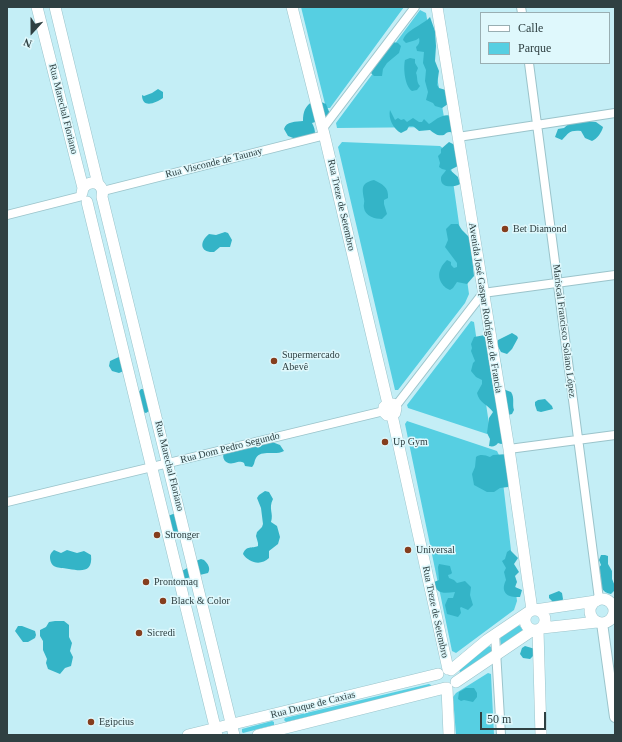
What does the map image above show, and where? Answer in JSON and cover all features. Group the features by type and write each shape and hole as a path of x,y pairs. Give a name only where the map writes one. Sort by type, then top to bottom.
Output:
{"main road":[{"name":"Rua Marechal Floriano","path":"37,7 216,732"},
{"name":"Rua Marechal Floriano","path":"55,7 233,730"},
{"name":"Rua Treze de Setembro","path":"292,7 324,132 390,409 449,669"},
{"name":"Avenida José Gaspar Rodríguez de Francia","path":"437,7 508,449 532,610"},
{"path":"70,138 86,134"},
{"path":"90,183 101,191 100,200 96,203 91,203 84,195 90,183"},
{"path":"172,553 189,549"},
{"path":"449,686 438,682 438,674 443,670 449,669 495,634 532,610 605,600 613,605 614,612 612,618 606,621 538,629 528,627 525,621 526,615 532,610"},
{"path":"605,600 591,606 590,613 591,617 606,621"},
{"path":"532,610 542,612 545,616 546,623 538,629"},
{"path":"538,629 541,735"},
{"name":"Rua Duque de Caxias","path":"258,735 449,686 538,629"},
{"path":"449,669 455,674 449,686 449,735"},
{"path":"202,676 219,671"},
{"name":"Rua Duque de Caxias","path":"188,735 233,730 276,714 438,674"},
{"path":"276,714 280,729"}],"street":[{"path":"324,132 415,7"},
{"name":"Mariscal Francisco Solano López","path":"529,64 578,441 605,600"},
{"path":"458,137 615,113"},
{"name":"Rua Visconde de Taunay","path":"101,191 324,132"},
{"path":"7,215 84,195"},
{"path":"390,409 441,348 483,294 615,275"},
{"name":"Rua Dom Pedro Segundo","path":"7,502 390,409"},
{"path":"508,449 615,436"},
{"path":"606,621 615,717"},
{"path":"495,634 500,735"}],"green space":[{"path":"301,7 404,7 330,108 326,108"},
{"path":"420,10 426,13 445,123 442,127 337,128 336,123"},
{"path":"342,142 440,146 449,153 469,294 465,303 398,390 395,390 338,147"},
{"path":"471,321 474,322 490,431 487,434 408,408 407,405"},
{"path":"407,421 497,451 500,457 517,601 514,610 456,653 452,651 405,424"},
{"path":"518,624 524,631 501,645 501,637"},
{"path":"489,646 491,647 491,653 460,673 459,668"},
{"path":"488,673 491,674 494,735 456,735 453,697 456,693"},
{"path":"429,684 431,685 431,688 286,722 284,720 285,718"},
{"path":"272,721 274,722 274,725 242,732 242,729"}],"shaded area":[{"path":"430,17 435,31 435,61 439,71 437,85 439,88 449,91 448,104 442,108 435,106 433,103 426,100 428,92 425,81 426,70 423,63 424,52 417,51 416,47 419,43 419,38 406,43 403,40 411,30"},
{"path":"393,42 398,43 401,46 399,53 387,63 383,69 382,76 374,76 371,73"},
{"path":"410,58 415,59 415,63 418,68 416,73 420,86 417,90 412,91 406,82 404,72 405,60"},
{"path":"158,89 163,92 163,98 150,104 144,102 142,95 144,96 152,93"},
{"path":"313,101 319,101 326,104 330,114 328,118 312,123 315,137 309,144 288,136 284,129 289,123 303,121 305,110"},
{"path":"390,110 395,120 398,118 401,120 404,119 407,122 413,118 419,122 422,122 424,119 429,124 442,116 452,116 453,133 448,132 444,135 440,135 435,134 430,130 419,131 413,126 409,126 407,130 401,133 392,123"},
{"path":"573,120 596,122 603,127 602,131 596,139 592,141 585,138 581,131 572,132 562,140 555,137 558,129 564,128"},
{"path":"449,142 455,145 460,165 450,170 458,177 460,184 455,186 445,186 441,182 441,177 446,170 439,167 440,163 438,156 441,153 441,149"},
{"path":"374,180 384,186 388,194 388,198 384,200 387,214 382,219 373,218 368,215 364,207 363,186"},
{"path":"451,224 458,224 470,238 474,276 467,284 457,282 450,290 442,284 439,275 441,267 447,260 451,262 451,265 454,268 457,267 457,263 445,247 448,240 446,229"},
{"path":"225,232 228,233 232,240 230,247 220,247 214,252 209,252 204,249 202,243 209,234 216,235"},
{"path":"512,333 518,338 512,349 507,354 501,352 497,345 498,340"},
{"path":"485,335 488,336 501,362 503,389 511,392 514,410 512,414 508,415 505,443 498,443 495,446 489,446 490,439 487,433 489,418 493,412 481,401 478,396 477,393 482,384 482,380 476,377 471,371 475,361 471,351 471,344 474,337"},
{"path":"121,356 126,370 119,373 112,371 109,366 110,361"},
{"path":"141,389 155,390 149,411 146,413 143,412 138,393"},
{"path":"545,399 553,409 541,412 537,411 535,402"},
{"path":"259,437 280,445 284,451 258,455 252,467 245,466 244,463 241,462 227,463 224,460 224,452 230,444 241,443"},
{"path":"508,454 508,487 500,488 494,492 487,492 474,485 472,474 475,467 476,457 481,455 490,457 493,455"},
{"path":"265,491 269,492 273,499 271,506 271,522 277,526 280,537 278,544 269,551 269,558 259,563 248,560 243,554 247,548 258,546 256,536 263,524 261,508 257,498"},
{"path":"180,514 181,534 170,535 168,516"},
{"path":"54,550 61,553 67,550 77,553 84,551 91,555 90,565 85,570 60,568 54,566 50,558"},
{"path":"510,550 518,558 514,564 519,572 515,576 517,582 515,587 522,590 520,597 508,595 504,591 504,584 506,580 504,572 506,568 502,561 505,559 507,552"},
{"path":"601,555 608,556 608,564 612,571 612,579 615,590 611,594 605,592 600,585 601,576 598,569 601,565 599,560"},
{"path":"201,559 204,560 209,566 208,573 183,579 181,571"},
{"path":"439,564 450,566 452,573 448,575 449,578 457,583 465,581 471,587 470,595 473,605 468,610 461,607 461,613 458,617 447,614 445,605 448,598 453,598 455,592 442,592 435,586 434,582 439,580"},
{"path":"559,591 562,593 562,602 553,602 549,598 549,595"},
{"path":"64,621 69,625 69,637 72,643 70,651 73,657 71,666 65,668 60,674 48,669 46,663 47,659 43,650 43,641 40,636 40,630 46,627 49,622"},
{"path":"18,626 35,631 35,638 28,642 23,642 15,631"},
{"path":"525,646 535,649 533,656 530,659 523,658 520,654 522,648"},
{"path":"466,688 474,688 477,693 477,697 473,702 464,700 461,701 458,699 459,692"}],"place":[{"name":"Bet Diamond","path":"505,229"},
{"name":"Supermercado Abevê","path":"274,361"},
{"name":"Up Gym","path":"385,442"},
{"name":"Stronger","path":"157,535"},
{"name":"Universal","path":"408,550"},
{"name":"Prontomaq","path":"146,582"},
{"name":"Black & Color","path":"163,601"},
{"name":"Sicredi","path":"139,633"},
{"name":"Egipcius","path":"91,722"}]}
